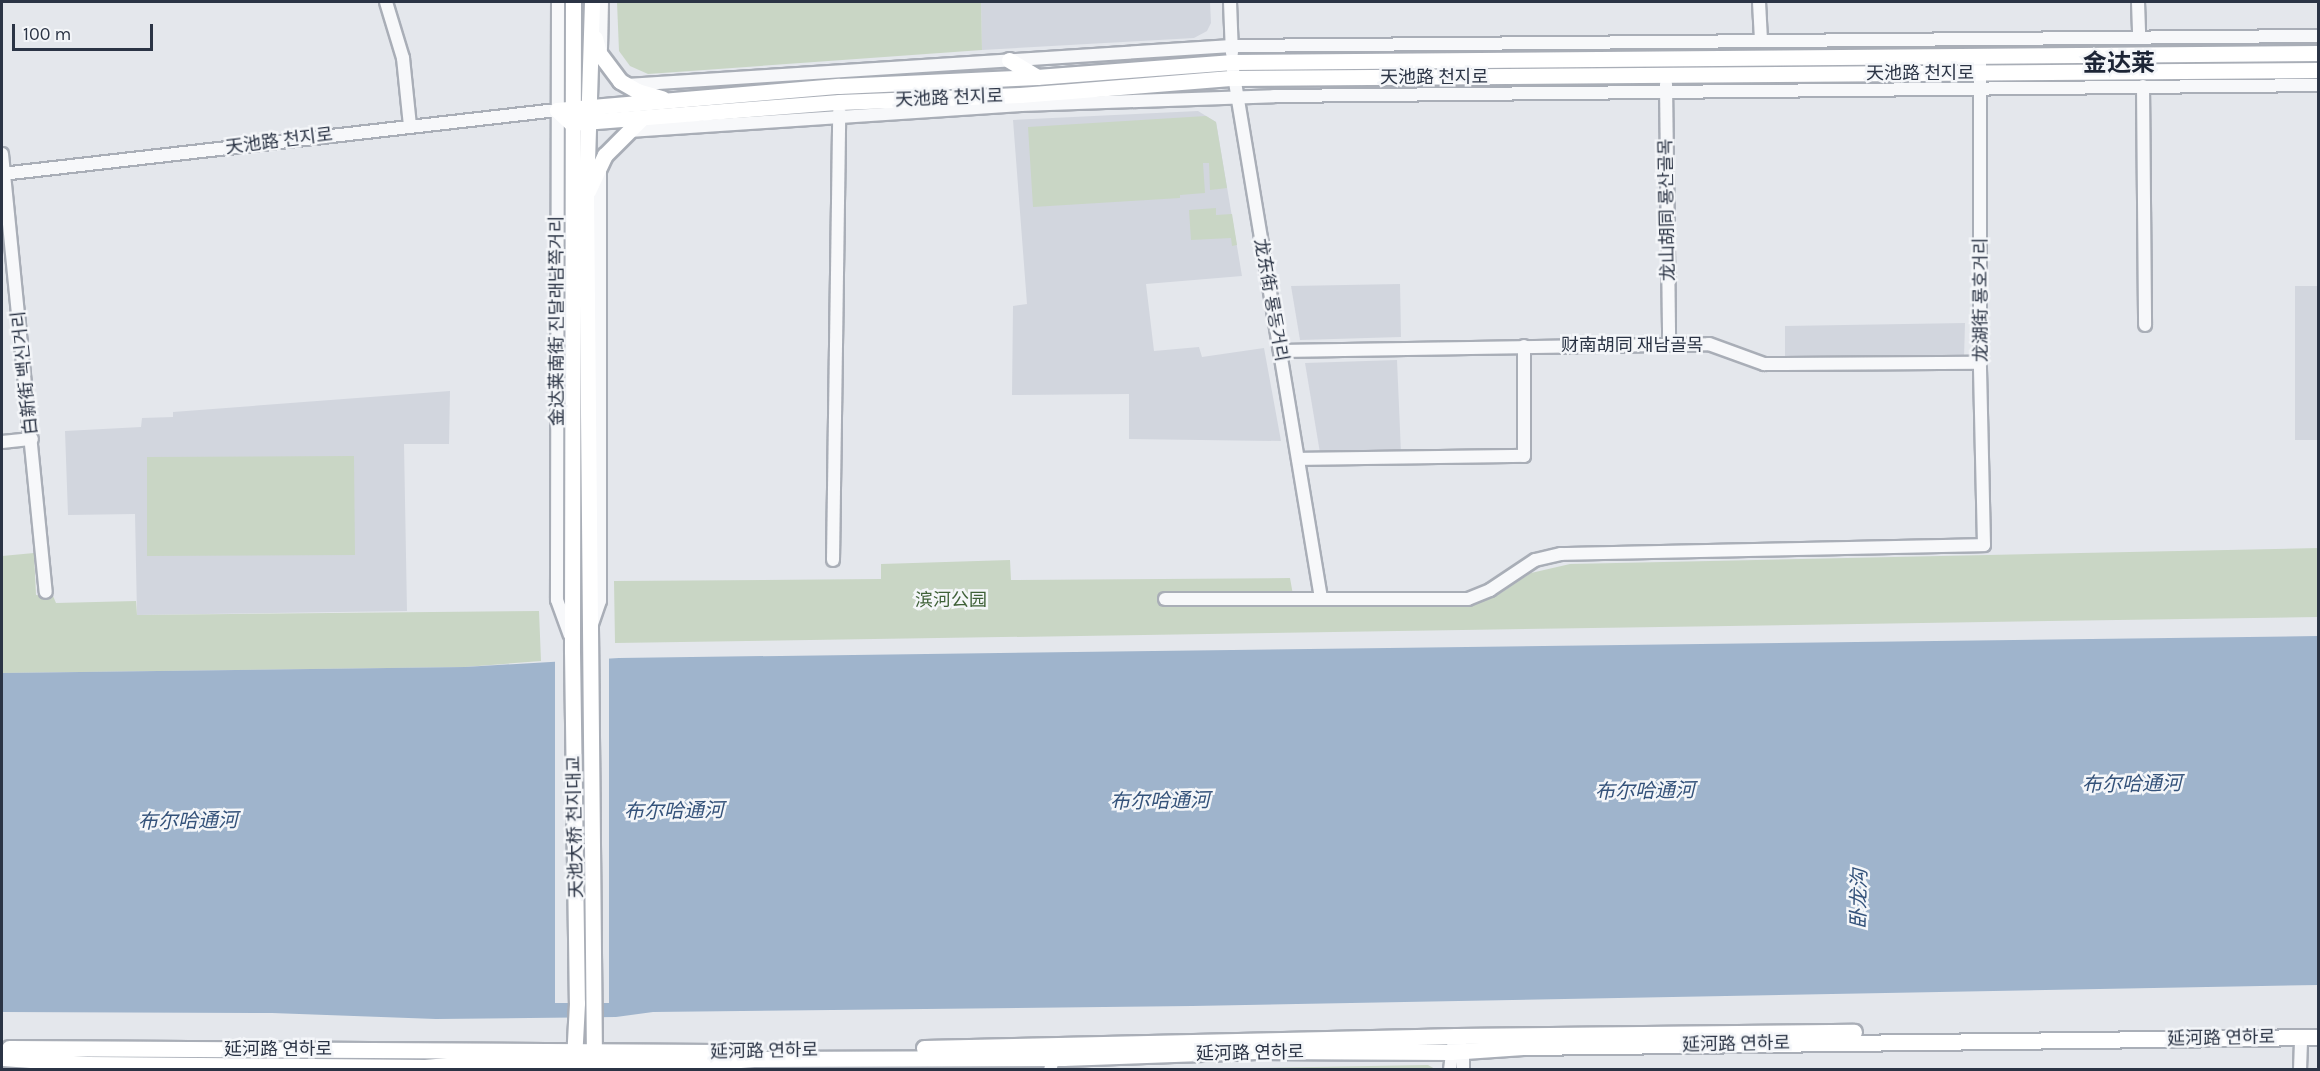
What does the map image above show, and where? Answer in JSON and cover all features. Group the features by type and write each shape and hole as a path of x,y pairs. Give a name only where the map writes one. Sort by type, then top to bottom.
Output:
{"main road":[{"name":"金达莱南街 진달래남쪽거리","path":"573,2 586,196 589,644"},
{"name":"金达莱南街 진달래남쪽거리","path":"572,645 580,115 592,30 592,2"},
{"path":"592,30 601,56 617,78 651,96 676,100"},
{"name":"天池路 천지로","path":"580,115 676,100 839,86 1036,77 1232,62 2319,53"},
{"path":"1009,60 1036,77"},
{"name":"天池路 천지로","path":"580,115 642,118 839,110 1233,78 1666,75 1981,80 2319,70"},
{"path":"557,110 580,115"},
{"path":"586,196 600,165 642,118"},
{"name":"天池大桥 천지대교","path":"585,1004 589,644"},
{"name":"天池大桥 천지대교","path":"572,645 585,1004"},
{"path":"573,1061 585,1004"},
{"path":"585,1004 594,1061"},
{"name":"延河路 연하로","path":"2,1048 573,1061 729,1052 1057,1060 1456,1036 2319,1027"},
{"name":"延河路 연하로","path":"594,1061 681,1067 753,1059 1057,1060 1257,1051 1456,1052 1523,1047 2319,1037"},
{"name":"延河路 연하로","path":"2,1058 87,1064 429,1068 573,1061"}],"street":[{"path":"386,2 405,68 410,126"},
{"name":"金达莱南街 진달래남쪽거리","path":"558,2 557,600 572,645"},
{"path":"601,56 602,2"},
{"name":"龙东街 룡동거리","path":"1230,2 1233,78 1321,598"},
{"path":"1759,2 1761,41"},
{"path":"2138,2 2139,38"},
{"name":"天池路 천지로","path":"627,85 1232,46 2319,36"},
{"name":"龙湖街 룡호거리","path":"1321,598 1468,599 1490,590 1535,560 1561,554 1984,545 1980,363 1980,56"},
{"name":"龙山胡同 룡산골목","path":"1666,75 1669,344"},
{"name":"天池路 천지로","path":"629,130 839,110 1237,99 1666,91 1981,80 2143,86 2319,85"},
{"path":"833,560 839,86"},
{"path":"2143,86 2145,325"},
{"name":"天池路 천지로","path":"3,174 557,110"},
{"name":"白新街 백신거리","path":"2,154 46,592"},
{"path":"589,644 600,601 600,165"},
{"name":"财南胡同 재남골목","path":"1280,351 1709,344 1764,364 1980,363"},
{"path":"1298,459 1524,456 1524,346"},
{"path":"2,442 32,439"},
{"path":"1165,599 1321,598"},
{"path":"1450,1070 1456,1052 1456,1036"},
{"path":"2300,1070 2301,1037"},
{"path":"1456,1052 1463,1070"}],"shaded area":[{"path":"981,2 1210,2 1211,23 1207,31 1194,38 982,50"},
{"path":"1198,111 1216,122 1242,276 1146,284 1154,351 1199,347 1202,357 1264,348 1281,441 1129,439 1129,394 1012,395 1013,306 1027,304 1013,120"},
{"path":"1400,284 1401,337 1300,340 1291,286"},
{"path":"2295,286 2318,286 2318,440 2295,440"},
{"path":"1965,323 1964,358 1785,359 1785,326"},
{"path":"1397,360 1401,453 1320,453 1305,363"},
{"path":"450,391 449,444 404,444 407,611 137,615 135,514 68,515 65,431 141,427 142,418 173,417 173,412"}],"green space":[{"path":"617,2 981,2 982,50 648,74 630,66 619,51"},
{"path":"1206,116 1216,122 1227,188 1210,190 1209,163 1203,163 1205,193 1180,195 1180,198 1033,207 1028,127"},
{"path":"1216,208 1216,215 1232,214 1237,245 1232,246 1231,238 1191,240 1189,210"},
{"path":"354,456 355,555 147,556 147,457"},
{"name":"滨河公园","path":"2318,548 2318,617 615,643 614,581 881,579 881,564 1010,560 1011,580 1290,578 1295,606 1475,603 1501,593 1531,573 1570,564"},
{"path":"34,553 36,595 53,596 56,603 136,601 137,615 539,611 541,661 465,667 2,673 2,556"},
{"path":"1428,1065 1435,1069 1082,1069 1250,1068"}],"water":[{"path":"2318,636 2318,985 1192,1006 653,1012 616,1017 436,1019 272,1013 2,1012 2,673 465,667 619,658"}],"pier":[{"path":"609,655 609,1003 555,1003 555,658"}],"district":[{"name":"金达莱","path":"2119,64"}],"water label":[{"name":"布尔哈通河","path":"2132,784"},
{"name":"布尔哈通河","path":"1645,791"},
{"name":"布尔哈通河","path":"1160,801"},
{"name":"布尔哈通河","path":"674,811"},
{"name":"布尔哈通河","path":"188,821"},
{"name":"卧龙沟","path":"1859,899"}]}
